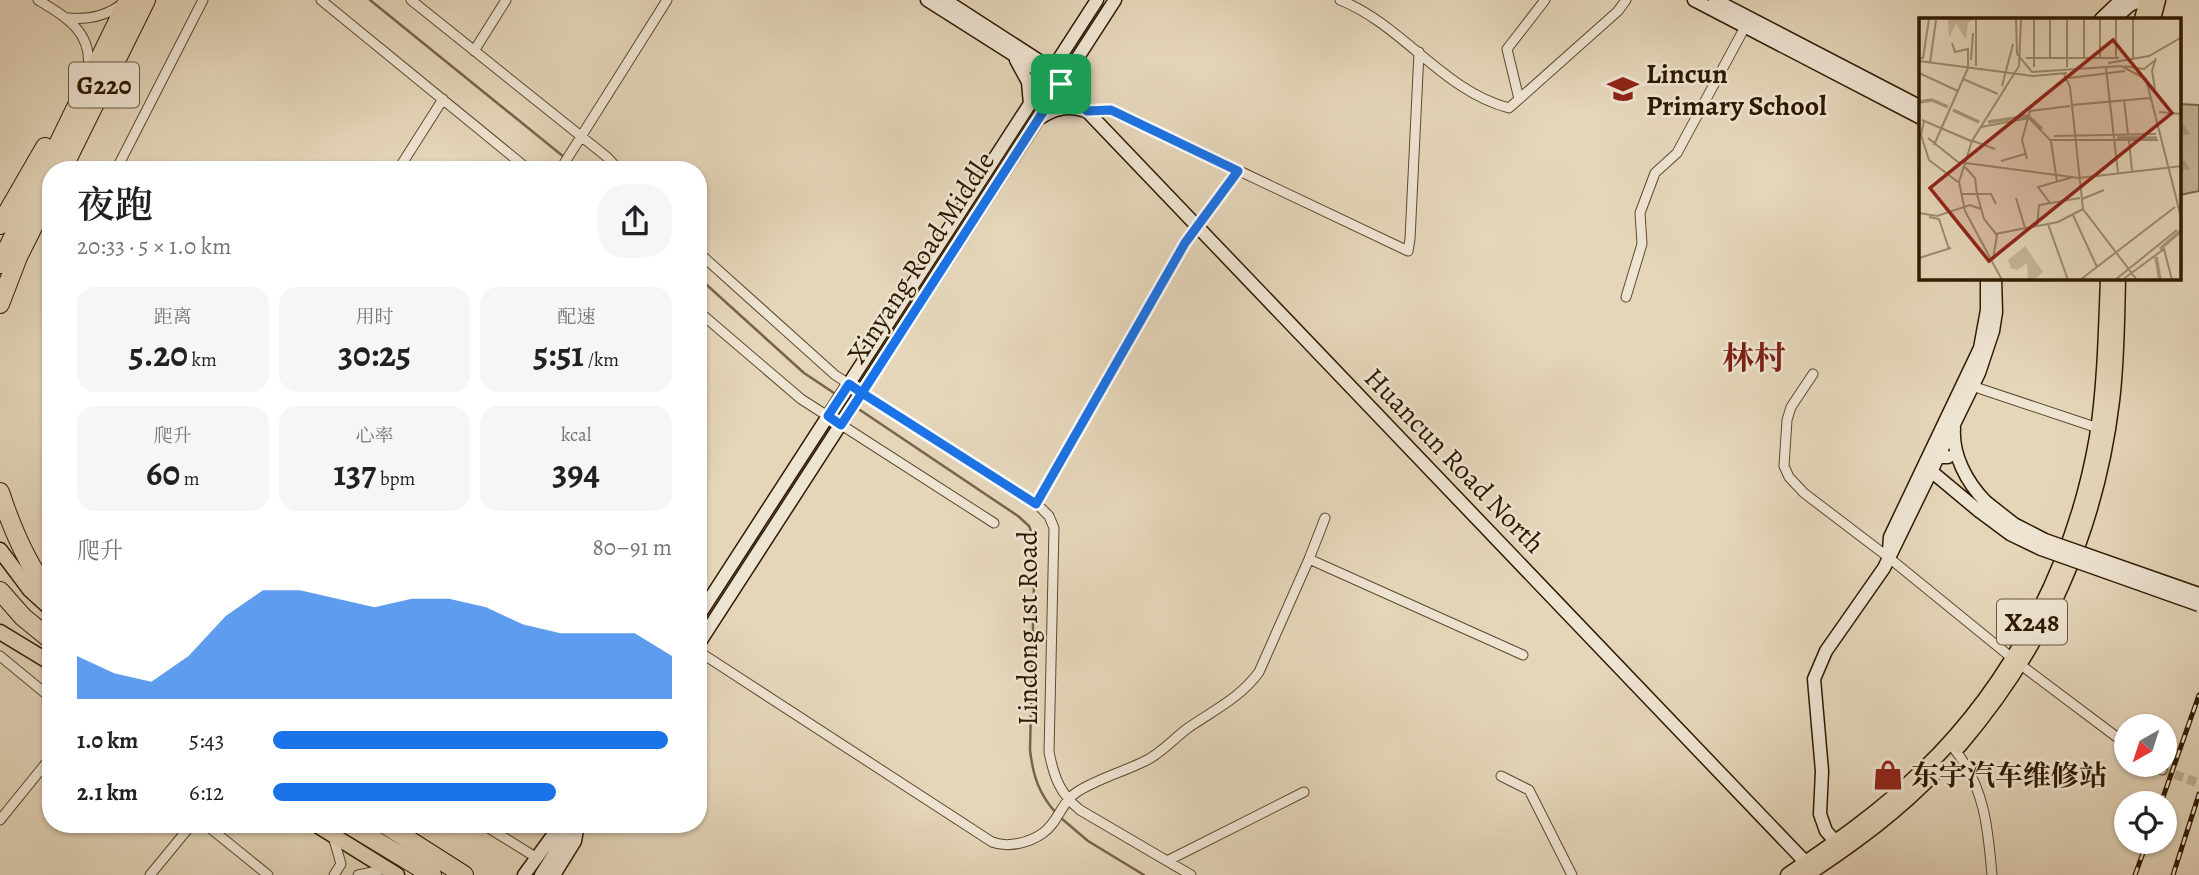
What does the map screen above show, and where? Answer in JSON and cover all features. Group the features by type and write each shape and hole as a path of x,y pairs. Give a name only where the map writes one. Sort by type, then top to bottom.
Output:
{"highway":[{"name":"G220","path":"50,161 127,0"},
{"name":"G220","path":"66,161 146,0"},
{"path":"0,225 114,29"},
{"name":"G220","path":"0,264 42,177"},
{"path":"0,304 18,257 42,215"},
{"path":"0,492 15,535 42,581"},
{"path":"0,591 23,618 42,634"},
{"path":"363,833 427,873"},
{"path":"398,833 458,871"}],"main road":[{"path":"927,0 1008,52 1050,73"},
{"path":"945,0 1023,50 1050,73"},
{"name":"Xinyang Road Middle","path":"707,603 1097,0"},
{"name":"Xinyang Road Middle","path":"707,631 1115,0"},
{"path":"1694,0 1919,117"},
{"path":"1715,0 1919,106"},
{"path":"2102,18 2121,0"},
{"path":"2115,18 2130,5 2145,0 2142,18"},
{"path":"2153,18 2158,0"},
{"path":"1023,50 1038,56 1049,55 1068,45"},
{"path":"1008,52 1019,63 1026,76 1030,104"},
{"name":"Huancun Road North","path":"1050,73 1811,871"},
{"path":"1038,121 1060,108 1087,111"},
{"path":"1936,465 1980,348 1987,310 1986,280"},
{"path":"1836,842 1826,831 1820,814 1822,771 1814,679 1826,651 1884,568 1888,557 1889,537 1936,465 1988,352 1996,312 1995,280"},
{"name":"X248","path":"1811,871 1836,842 1872,816 1924,769 2017,661 2070,537 2089,472 2098,428 2109,280"},
{"name":"X248","path":"1788,875 1811,871 1868,832 1906,800 1989,711 2017,661 2052,609 2068,571 2099,475 2112,400 2118,280"},
{"path":"1955,422 1954,436 1961,465 1982,507 2037,536 2199,594"},
{"path":"1936,465 1955,459 1961,465"},
{"path":"1936,465 2010,534 2033,545 2199,605"},
{"path":"0,550 30,590 42,601"},
{"path":"0,632 42,658"},
{"path":"329,833 393,872"},
{"path":"524,875 553,833"},
{"path":"541,875 567,833"},
{"path":"554,875 575,841 576,833"},
{"path":"458,871 472,875"}],"street":[{"path":"38,0 68,18 78,28 85,40 89,61 87,75"},
{"path":"68,18 85,19 101,15 127,0"},
{"path":"121,161 202,0"},
{"path":"321,0 518,161"},
{"path":"411,0 609,161"},
{"path":"474,51 506,0"},
{"path":"565,161 667,0"},
{"path":"1340,0 1367,14 1470,93 1509,108 1618,11 1626,0"},
{"path":"1519,99 1507,49 1545,0"},
{"path":"1626,297 1642,244 1640,213 1655,173 1677,153 1745,27"},
{"path":"1087,111 1111,110 1408,251 1419,52"},
{"path":"404,161 443,99"},
{"path":"1036,504 1185,243 1238,171"},
{"name":"Lindong 1st Road","path":"707,260 835,375 846,388 1036,504 1049,516 1054,528 1049,752 1056,780 1067,799"},
{"path":"707,318 801,399 843,421 994,523"},
{"path":"1813,374 1791,407 1787,420 1784,466 1789,477 1804,493 2114,735"},
{"path":"1972,386 2098,428"},
{"path":"707,657 992,842 1003,846 1014,844 1041,835 1067,799 1078,791 1148,760 1186,730 1240,695 1259,672 1325,518"},
{"path":"1309,559 1523,655"},
{"path":"0,656 42,691"},
{"path":"1955,750 1974,778 1981,798 1992,875"},
{"path":"0,820 42,768"},
{"path":"1501,776 1529,790 1572,875"},
{"path":"1167,861 1304,792"},
{"path":"1067,799 1094,820 1191,875"},
{"path":"150,875 185,833"},
{"path":"216,833 268,875"},
{"path":"497,833 537,858"},
{"path":"332,835 341,864 334,875"},
{"path":"358,875 393,872"}],"green space":[{"path":"2182,104 2199,105 2199,191 2182,195"}],"waterway":[{"path":"370,0 564,157"},
{"path":"707,285 804,373 837,395"},
{"path":"857,408 1029,526 1035,541 1030,750 1038,784 1056,813"},
{"path":"1061,818 1088,841 1144,875"}],"tunnel":[{"path":"2177,775 2199,783"}],"railway":[{"path":"2165,791 2199,695"},
{"path":"2173,875 2199,794"},
{"path":"2135,875 2143,854"}],"place":[{"name":"Lincun Primary School","path":"1623,89"},
{"name":"东宇汽车维修站","path":"1888,775"}],"district":[{"name":"林村","path":"1754,358"}],"route":[{"path":"1061,84 862,393 849,384 828,416 841,425 862,393 1036,504 1185,243 1238,171 1111,110 1087,111 1061,84"}]}
